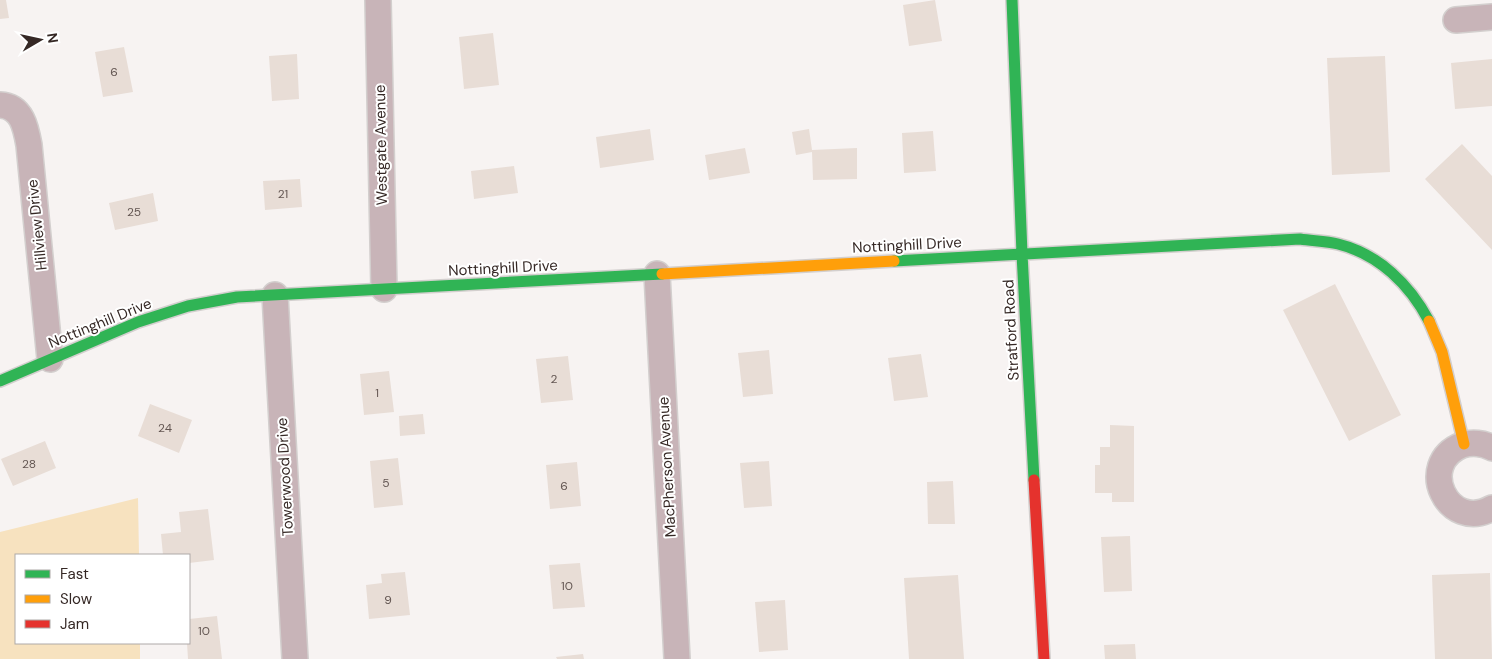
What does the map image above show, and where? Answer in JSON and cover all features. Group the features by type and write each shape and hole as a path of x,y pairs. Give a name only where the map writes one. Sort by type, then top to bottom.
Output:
{"street":[{"name":"Westgate Avenue","path":"378,0 384,289"},
{"name":"Stratford Road","path":"1012,0 1022,254 1044,659"},
{"path":"1456,20 1492,17"},
{"name":"Hillview Drive","path":"0,105 15,110 25,124 29,145 50,359"},
{"name":"Nottinghill Drive","path":"0,381 138,322 188,306 237,297 1300,239 1340,244 1379,260 1413,291 1437,331 1464,444"},
{"name":"MacPherson Avenue","path":"657,274 677,659"},
{"name":"Towerwood Drive","path":"274,295 295,659"},
{"path":"1492,448 1476,443 1464,444 1454,449 1446,457 1439,478 1441,489 1446,499 1464,512 1475,514 1492,508"}],"shaded area":[{"path":"138,498 139,554 15,554 15,644 140,644 140,659 0,659 0,532"}],"building":[{"path":"0,0 6,0 9,18 0,19"},
{"path":"935,0 942,41 909,46 903,5"},
{"path":"493,33 499,85 464,89 459,37"},
{"path":"124,47 133,92 103,97 95,52"},
{"path":"297,54 299,99 272,101 269,56"},
{"path":"1385,56 1390,172 1332,175 1327,58"},
{"path":"1492,59 1492,106 1455,109 1451,63"},
{"path":"650,129 654,160 600,168 596,137"},
{"path":"809,129 812,150 857,148 857,179 813,180 812,152 796,155 792,132"},
{"path":"933,131 936,171 904,173 902,133"},
{"path":"1462,144 1492,176 1492,250 1425,179"},
{"path":"745,148 750,173 709,180 705,155"},
{"path":"514,166 518,193 474,199 471,171"},
{"path":"300,179 302,207 265,210 263,181"},
{"path":"153,193 158,221 115,230 109,203"},
{"path":"1335,284 1401,415 1349,441 1283,310"},
{"path":"769,350 773,394 743,397 738,353"},
{"path":"921,354 928,397 894,401 888,358"},
{"path":"568,356 573,400 541,403 536,359"},
{"path":"389,371 394,412 364,415 360,374"},
{"path":"150,404 192,420 179,453 138,436"},
{"path":"423,414 425,434 400,436 399,416"},
{"path":"1110,425 1134,426 1134,502 1112,502 1112,493 1095,493 1095,465 1100,465 1100,447 1110,447"},
{"path":"45,441 56,468 13,486 1,459"},
{"path":"398,458 403,505 374,508 370,461"},
{"path":"769,461 772,506 744,508 740,463"},
{"path":"577,462 581,506 550,509 546,465"},
{"path":"953,481 955,524 928,524 927,482"},
{"path":"208,509 214,560 190,563 190,554 163,554 161,534 181,532 179,512"},
{"path":"1130,536 1132,591 1104,592 1101,537"},
{"path":"580,563 585,607 553,609 549,565"},
{"path":"405,572 410,615 369,619 366,585 382,583 381,574"},
{"path":"1490,573 1492,659 1435,659 1432,575"},
{"path":"958,575 964,659 909,659 904,578"},
{"path":"785,600 788,650 759,652 755,602"},
{"path":"217,616 222,659 188,659 187,644 190,644 190,619"},
{"path":"1135,644 1136,659 1105,659 1104,645"},
{"path":"583,654 584,659 557,659 556,657"}],"traffic: fast":[{"path":"1012,0 1022,254 1034,480"},
{"path":"894,261 1300,239 1338,244 1367,255 1380,263 1403,283 1429,321"},
{"path":"0,381 138,322 188,306 237,297 662,274"}],"traffic: slow":[{"path":"662,274 894,261"},
{"path":"1429,321 1442,352 1464,444"}],"traffic: jam":[{"path":"1034,480 1044,659"}]}
